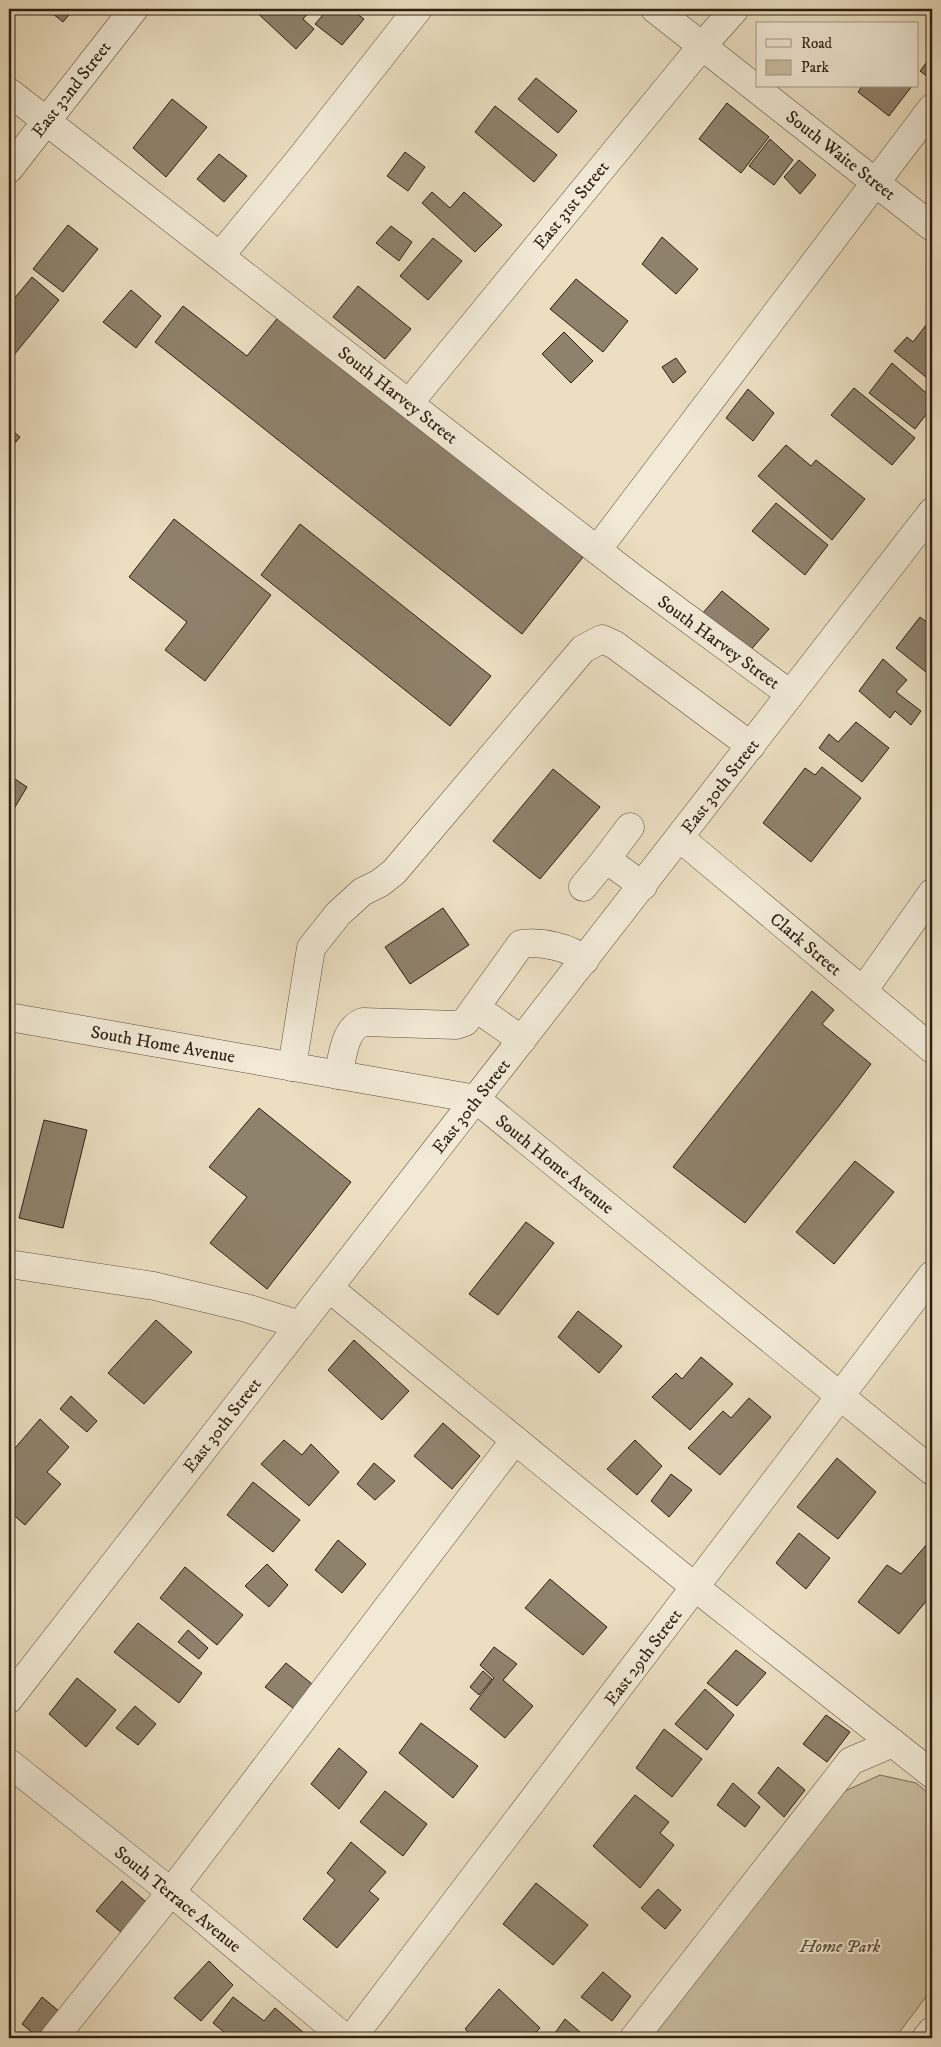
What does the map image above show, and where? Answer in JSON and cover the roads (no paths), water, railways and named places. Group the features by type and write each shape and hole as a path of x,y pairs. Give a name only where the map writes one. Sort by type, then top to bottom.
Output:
{"street":[{"name":"East 32nd Street","path":"9,169 134,9"},
{"path":"220,256 300,159 418,9"},
{"name":"South Waite Street","path":"655,9 932,227"},
{"name":"East 31st Street","path":"409,403 702,46 735,9"},
{"name":"South Harvey Street","path":"9,92 597,550 790,694"},
{"path":"597,550 932,108"},
{"name":"East 30th Street","path":"9,1698 643,886 932,512"},
{"path":"292,1067 311,948 338,914 362,892 380,883 394,872 583,649 602,639 615,645 750,746"},
{"path":"583,887 630,827"},
{"name":"Clark Street","path":"680,838 932,1049"},
{"path":"606,859 643,886"},
{"path":"863,991 932,893"},
{"path":"338,1075 349,1033 355,1024 363,1022 456,1025 466,1022 521,944 533,942 575,952 585,960"},
{"path":"476,1008 522,1040"},
{"name":"South Home Avenue","path":"9,1017 476,1100 932,1471"},
{"path":"9,1264 154,1286 246,1308 300,1325"},
{"name":"East 29th Street","path":"352,2038 696,1588 932,1275"},
{"path":"329,1288 696,1588 932,1774"},
{"path":"54,2038 171,1892 515,1440"},
{"path":"634,2038 851,1760 893,1743"},
{"name":"South Terrace Avenue","path":"9,1763 171,1892 345,2038"},
{"path":"926,2038 932,2030"}],"park label":[{"name":"Home Park","path":"840,1946"}]}
